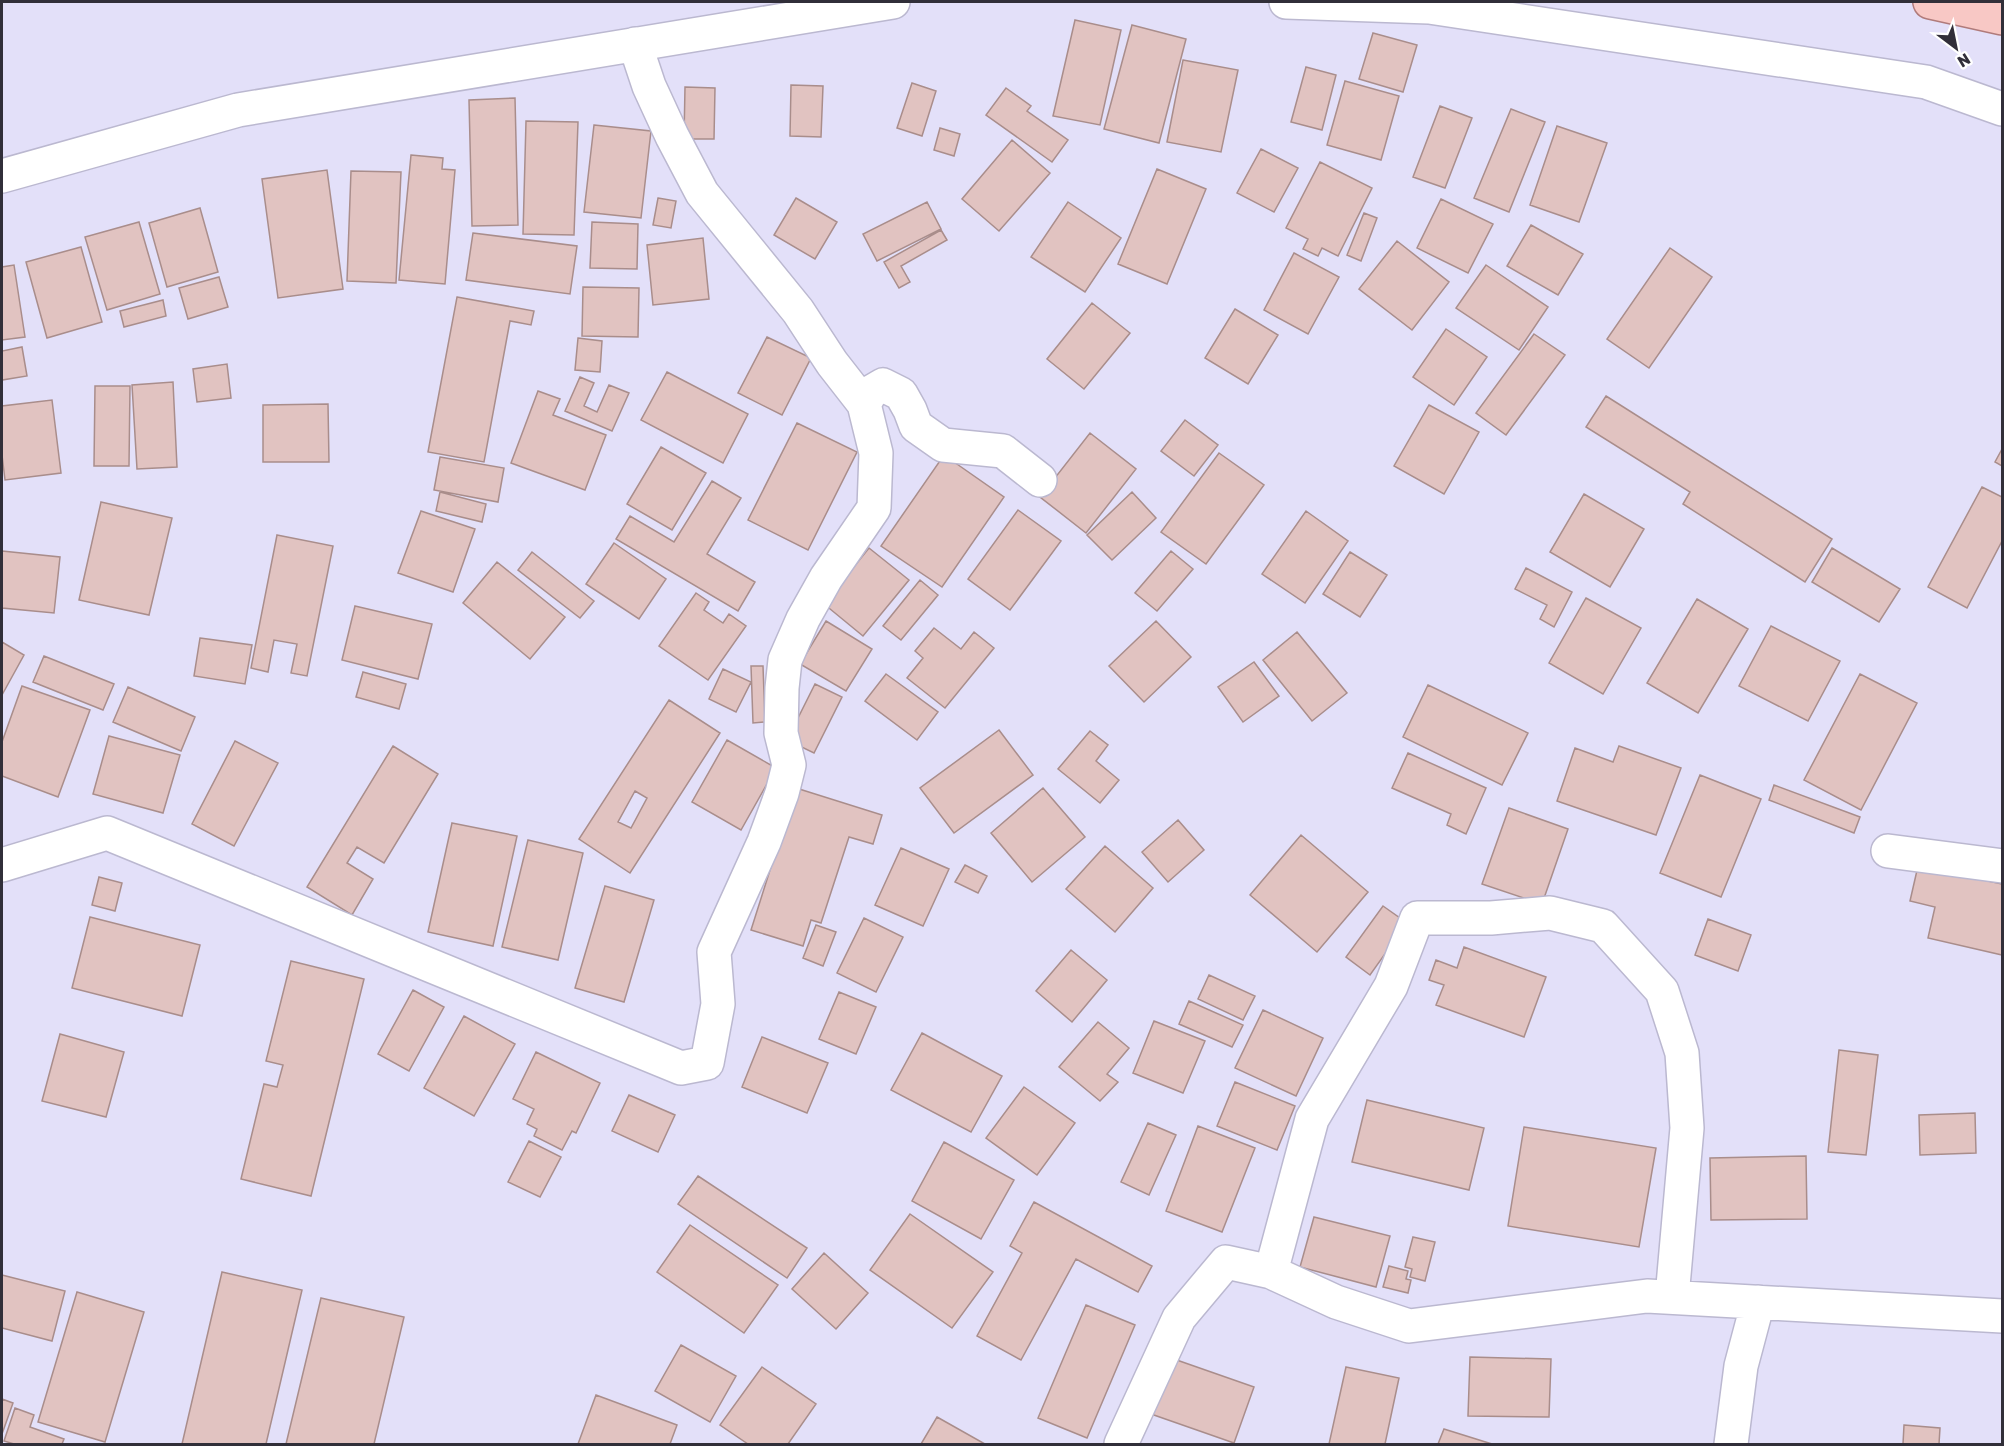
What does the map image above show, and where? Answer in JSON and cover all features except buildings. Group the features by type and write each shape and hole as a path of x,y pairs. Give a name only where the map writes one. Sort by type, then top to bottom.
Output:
{"main road":[{"path":"1930,2 2002,18"}],"street":[{"path":"2,176 238,110 893,2"},
{"path":"1286,2 1429,7 1926,82 2002,109"},
{"path":"2,865 107,833 681,1068 707,1063 718,1004 714,952 764,842 782,793 789,765 781,733 784,660 826,578 874,508 876,453 864,404 832,363 798,311 702,193 649,86 635,44"},
{"path":"864,404 871,392 883,385 901,394 910,410 915,426 944,445 1003,451 1040,480"},
{"path":"1888,851 2002,866"},
{"path":"1271,1272 1312,1119 1391,986 1417,918 1491,918 1550,913 1603,926 1662,991 1682,1053 1687,1128 1672,1297"},
{"path":"1121,1444 1179,1318 1226,1262 1271,1272 1336,1302 1409,1326 1647,1296 2002,1316"},
{"path":"1731,1444 1741,1366 1758,1302"}]}
